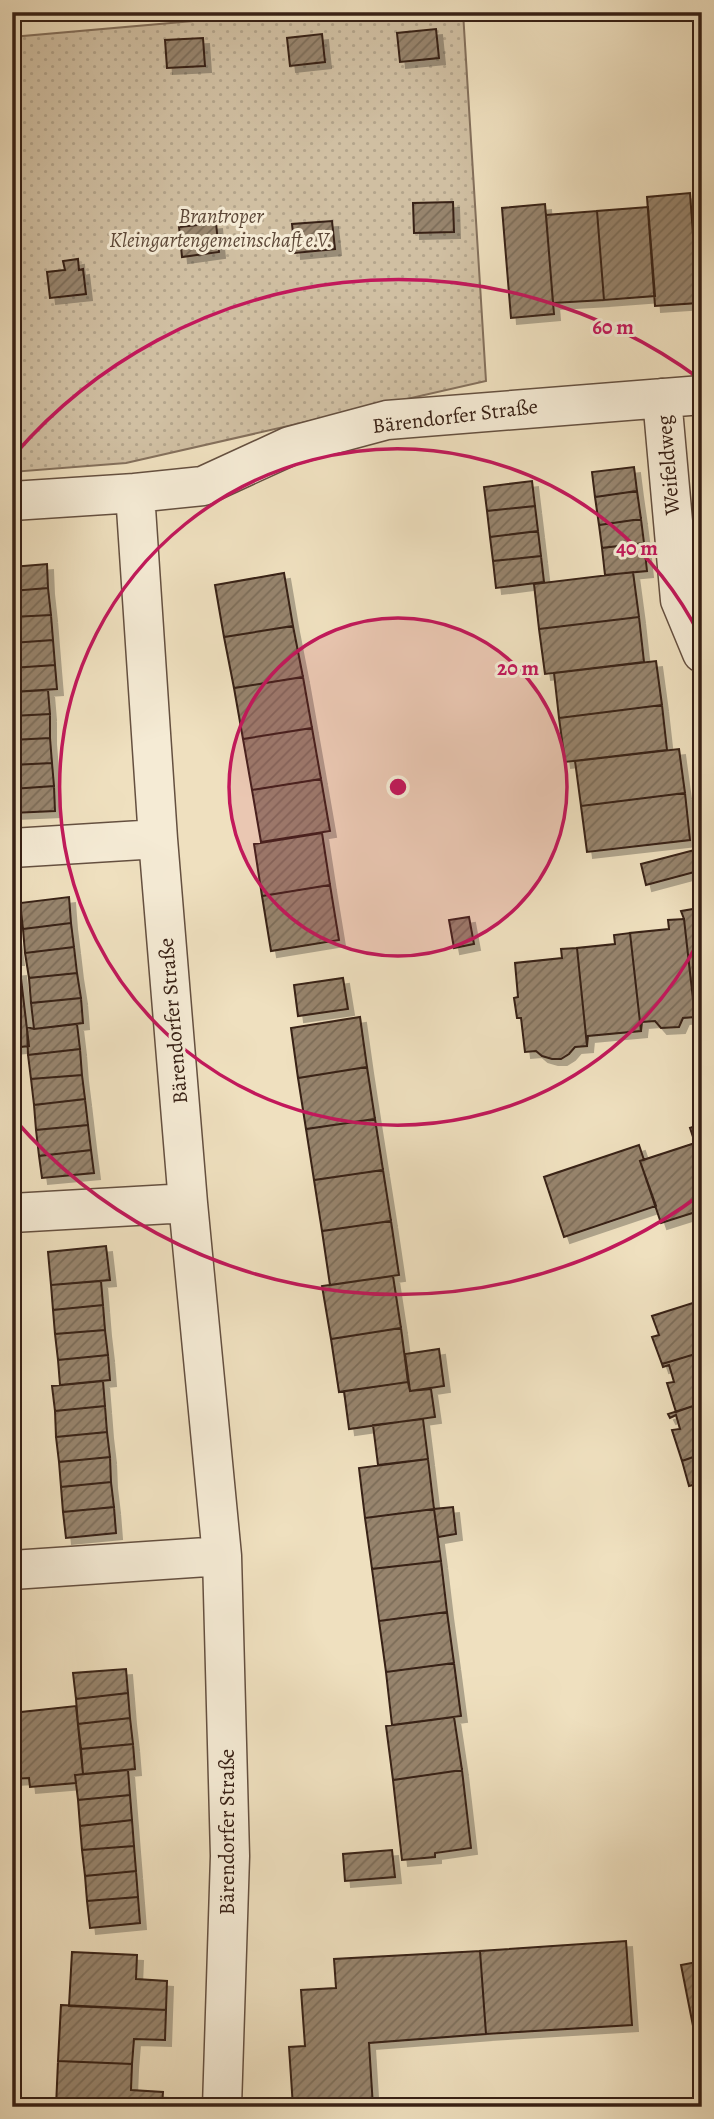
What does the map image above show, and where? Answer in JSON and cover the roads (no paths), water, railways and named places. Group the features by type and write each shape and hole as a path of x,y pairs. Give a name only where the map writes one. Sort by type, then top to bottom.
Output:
{"street":[{"name":"Bärendorfer Straße","path":"12,501 203,486 289,446 387,420 702,395"},
{"name":"Weifeldweg","path":"662,398 680,600 702,653"},
{"name":"Bärendorfer Straße","path":"135,493 158,839 188,1203 222,1556 230,1856 222,2107"},
{"path":"12,848 158,839"},
{"path":"12,1213 188,1203"},
{"path":"12,1570 222,1556"}],"park label":[{"name":"Brantroper Kleingartengemeinschaft e.V.","path":"221,228"}]}
